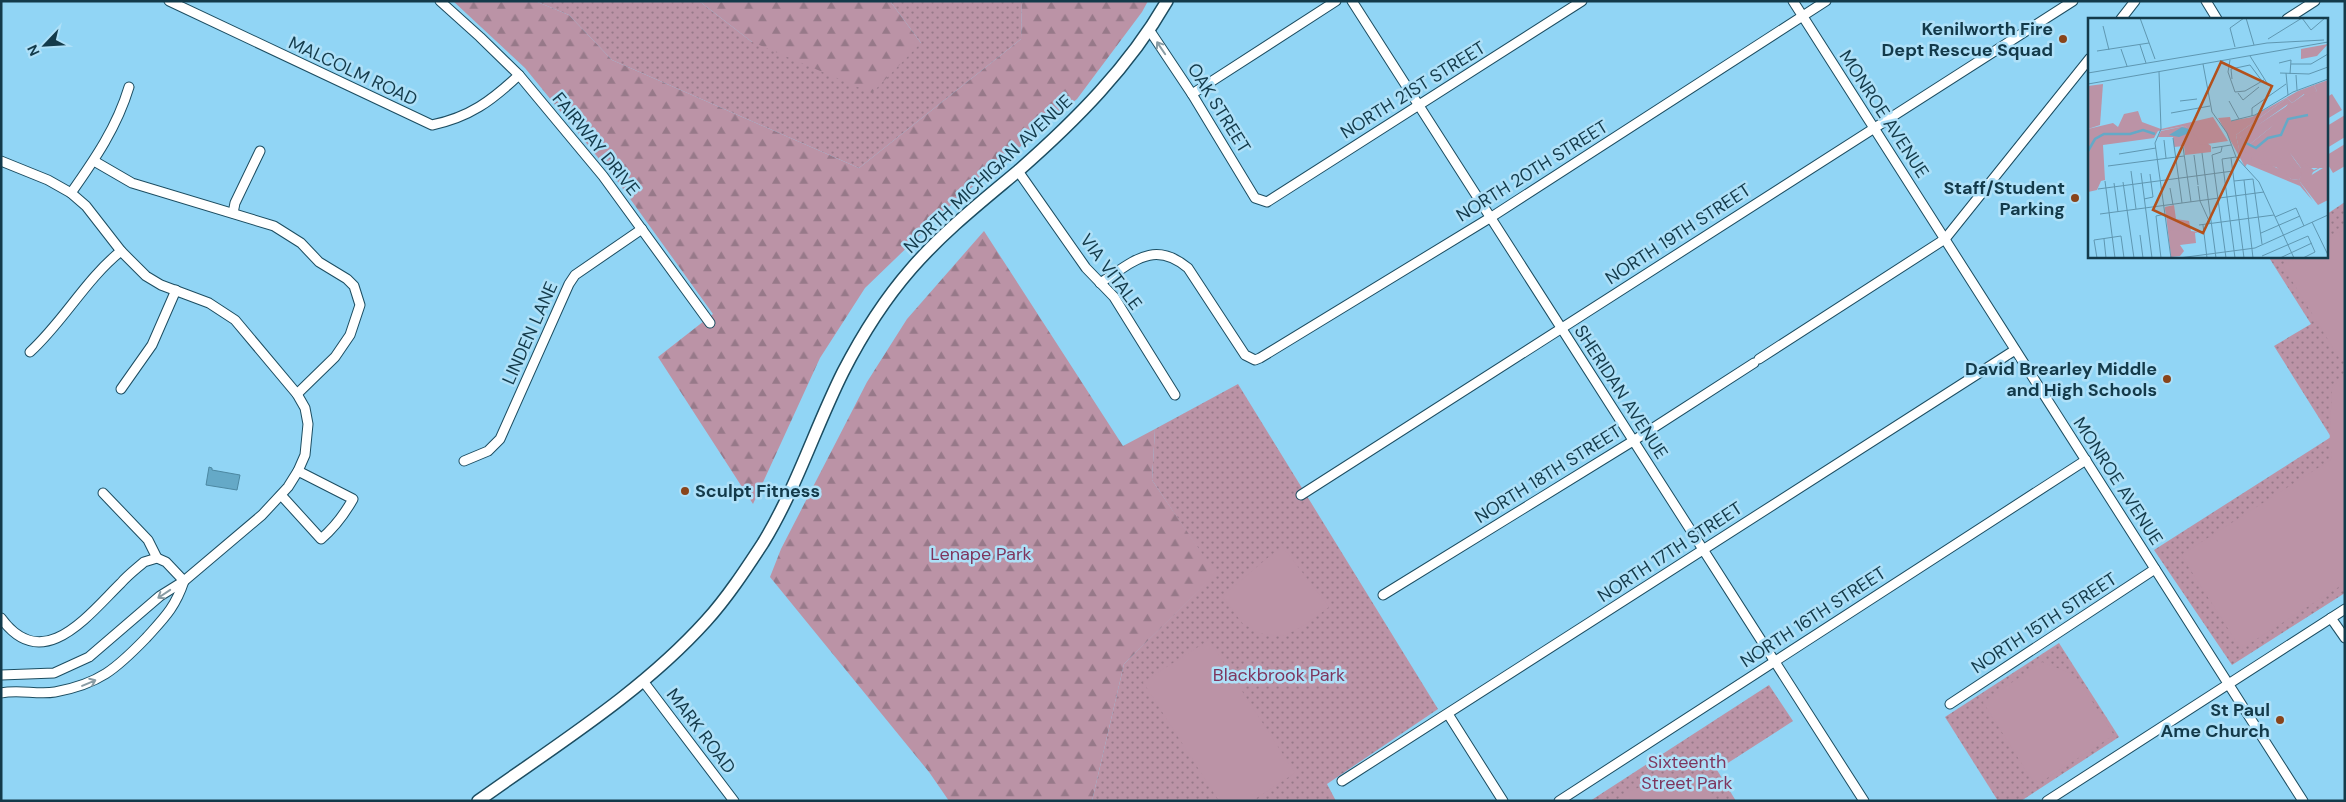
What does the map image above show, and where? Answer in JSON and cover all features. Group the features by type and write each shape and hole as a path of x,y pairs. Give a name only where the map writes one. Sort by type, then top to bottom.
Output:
{"street":[{"name":"MALCOLM ROAD","path":"169,1 432,125 448,122 474,111 493,99 519,75"},
{"name":"FAIRWAY DRIVE","path":"440,1 519,75 603,176 710,323"},
{"name":"NORTH MICHIGAN AVENUE","path":"478,801 644,681 707,620 763,542 787,498 843,373 886,301 912,269 943,236 1018,171 1092,100 1150,31 1166,1"},
{"path":"1192,94 1336,1"},
{"name":"SHERIDAN AVENUE","path":"1352,1 1864,801"},
{"name":"NORTH 21ST STREET","path":"1261,200 1267,202 1582,1"},
{"name":"MONROE AVENUE","path":"1793,1 2303,801"},
{"name":"NORTH 20TH STREET","path":"1100,282 1147,255 1163,253 1178,259 1188,268 1245,356 1260,358 1490,218 1826,1"},
{"name":"NORTH 19TH STREET","path":"1301,495 2073,1"},
{"path":"2122,18 2135,1"},
{"path":"2206,1 2216,18"},
{"path":"2289,18 2315,1"},
{"name":"OAK STREET","path":"1150,31 1192,94 1255,198 1261,200"},
{"name":"NORTH 18TH STREET","path":"1383,595 1633,441 1945,239 2088,60"},
{"path":"71,192 110,136 122,112 129,87"},
{"path":"233,213 235,203 260,151"},
{"path":"1,161 48,180 71,192 97,218 121,252 146,276 209,303 235,320 297,394 305,408 308,424 308,442 298,471 281,495 262,515 184,581 160,596 89,657 54,673 1,675"},
{"path":"94,161 132,184 274,226 290,235 319,262 347,279 359,295 360,305 350,335 335,357 297,394"},
{"name":"VIA VITALE","path":"1018,171 1086,268 1114,297 1175,395"},
{"name":"LINDEN LANE","path":"464,461 488,451 500,439 569,284 576,275 642,229"},
{"path":"30,352 62,319 87,283 104,265 121,252"},
{"path":"121,389 152,345 176,290"},
{"name":"NORTH 17TH STREET","path":"1342,781 2015,350"},
{"name":"NORTH 16TH STREET","path":"1559,801 2086,460"},
{"path":"281,495 321,539 332,530 345,513 353,499 298,471"},
{"path":"103,493 148,540 156,558"},
{"path":"1,618 15,634 27,640 39,642 54,640 73,630 144,562 156,558 166,562 184,581"},
{"name":"NORTH 15TH STREET","path":"1950,704 2155,570"},
{"path":"1,693 20,691 53,693 79,687 100,678 119,666 166,617 178,598 184,581"},
{"path":"2046,801 2345,609"},
{"path":"2331,618 2345,638"},
{"name":"MARK ROAD","path":"644,681 734,801"},
{"path":"1448,714 1503,801"}],"green space":[{"path":"453,1 535,1 569,15 612,60 859,168 1021,39 1022,1 1148,1 1142,12 1077,99 952,204 865,288 820,358 753,504 658,357 713,314 618,182 525,68"},
{"path":"535,1 699,1 752,42 921,43 890,1 1022,1 1021,39 859,168 612,60 569,15"},
{"path":"699,1 890,1 921,43 872,93 752,42"},
{"path":"2332,94 2342,110 2328,118 2328,96"},
{"path":"2345,115 2345,137 2328,147 2328,125"},
{"path":"2345,144 2345,166 2333,173 2328,165 2328,154"},
{"path":"2345,202 2345,593 2232,665 2154,550 2331,437 2274,346 2311,324 2269,258 2328,258 2328,213"},
{"path":"2345,229 2345,358 2341,361 2283,266 2296,258 2328,258 2328,238"},
{"name":"Lenape Park","path":"984,231 1123,446 1155,429 1152,480 1216,574 1124,664 1092,801 949,801 929,772 770,577 781,549 867,382 907,319"},
{"path":"2345,372 2345,583 2241,649 2181,555 2332,459 2329,452 2332,389"},
{"name":"Blackbrook Park","path":"1238,384 1438,709 1327,784 1336,801 1092,801 1124,664 1215,574 1152,480 1155,429"},
{"path":"1282,546 1329,607 1305,625 1284,636 1263,634 1243,624 1222,596"},
{"path":"1209,640 1295,773 1252,801 1219,801 1143,682"},
{"path":"2059,643 2119,737 2021,801 1998,801 1945,717"},
{"path":"2042,662 2075,675 2114,735 2041,782 2032,780 1983,702"},
{"name":"Sixteenth Street Park","path":"1769,685 1793,721 1717,770 1736,801 1590,801"},
{"path":"1661,779 1694,783 1720,801 1615,801 1628,792"}],"water":[{"path":"209,467 212,470 240,475 237,490 206,485"}],"place":[{"name":"Kenilworth Fire Dept Rescue Squad","path":"2063,39"},
{"name":"Staff/Student Parking","path":"2075,198"},
{"name":"David Brearley Middle and High Schools","path":"2167,379"},
{"name":"Sculpt Fitness","path":"685,491"},
{"name":"St Paul Ame Church","path":"2280,720"}]}
